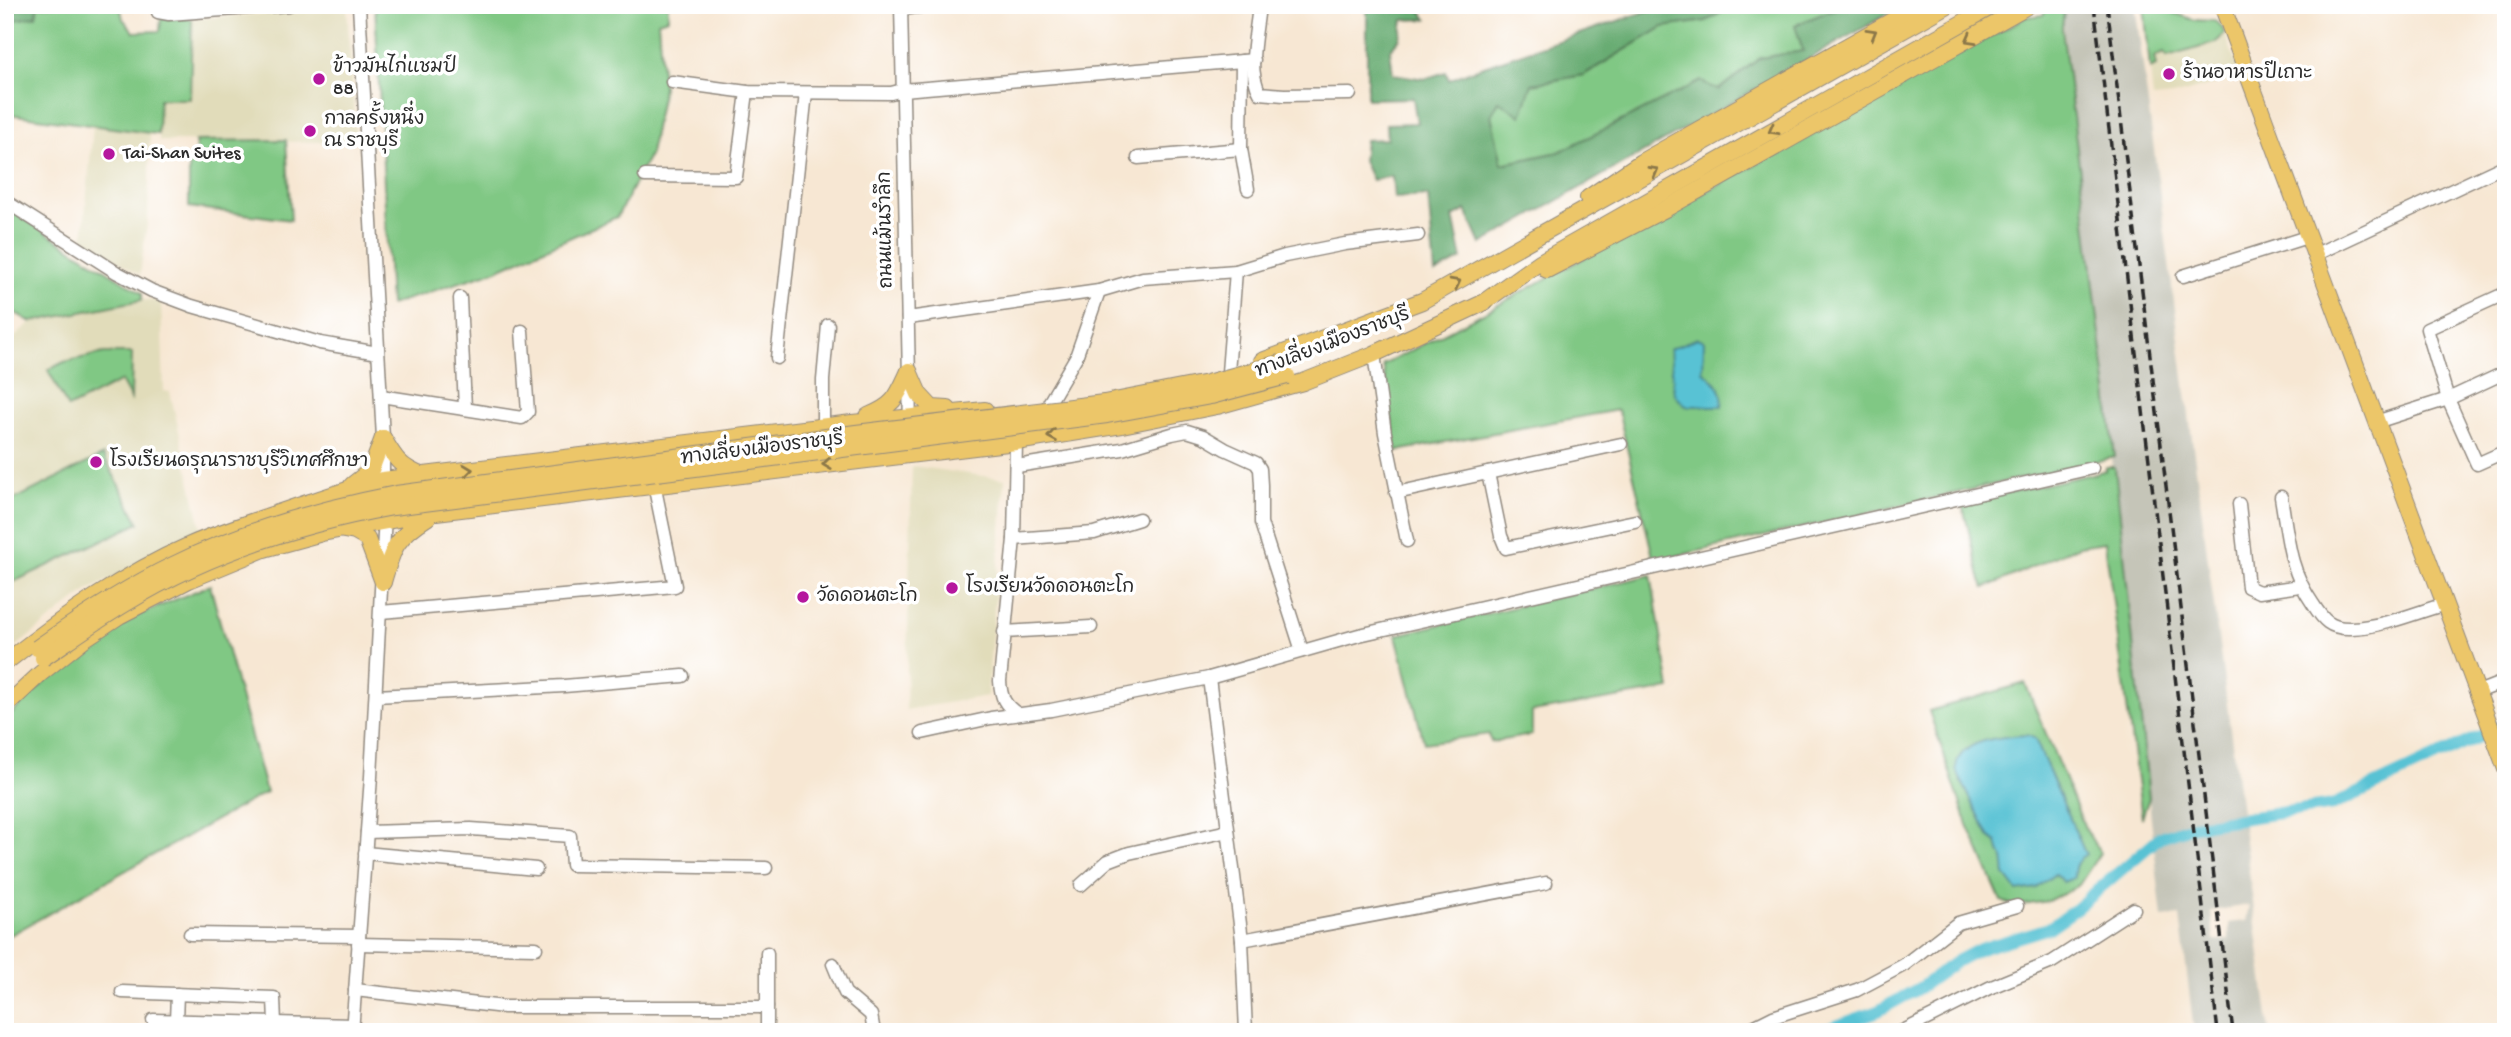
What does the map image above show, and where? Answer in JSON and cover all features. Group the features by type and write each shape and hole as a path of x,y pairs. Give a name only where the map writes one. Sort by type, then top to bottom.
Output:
{"main road":[{"path":"1479,271 1641,162 1920,5"},
{"name":"ทางเลี่ยงเมืองราชบุรี","path":"1284,370 1479,271 1948,5"},
{"name":"ทางเลี่ยงเมืองราชบุรี","path":"5,673 40,653 124,590 174,564 266,527 346,503 748,447 1104,403 1284,370 1390,335 1540,262 1994,5"},
{"path":"1481,304 1667,208 2029,5"},
{"path":"2222,5 2503,760"},
{"name":"ทางเลี่ยงเมืองราชบุรี","path":"5,707 84,639 131,610 189,580 264,549 341,530 436,512 1016,442 1217,406 1303,382 1374,354 1481,304 1540,262"},
{"name":"ทางเลี่ยงเมืองราชบุรี","path":"5,663 114,586 176,552 245,523 346,488 383,481 852,423 1049,404 1127,393 1228,372 1312,344 1422,301"},
{"path":"909,371 919,394 932,408 976,411"},
{"path":"852,423 888,408 909,371"},
{"path":"383,438 393,456 405,469 423,476"},
{"path":"346,488 371,470 383,438"},
{"path":"383,582 390,556 399,538 436,512"},
{"path":"341,530 355,532 367,539 383,582"},
{"name":"ทางเลี่ยงเมืองราชบุรี","path":"5,695 40,653"}],"street":[{"path":"157,5 158,12 169,14 289,5"},
{"path":"153,1020 353,1028 385,522 381,396 359,5"},
{"path":"901,7 935,5"},
{"path":"1248,189 1241,149 1248,60 1259,5"},
{"name":"ถนนแม้นรำลึก","path":"901,7 911,454"},
{"path":"672,82 747,92 891,93 1248,60"},
{"path":"1248,60 1260,93 1350,94"},
{"path":"645,176 737,177 747,92"},
{"path":"777,358 806,93"},
{"path":"1138,158 1241,149"},
{"path":"2314,255 2506,165"},
{"path":"5,201 116,272 152,291 192,306 320,343 378,353"},
{"path":"908,317 1099,291 1143,278 1236,271 1285,256 1345,244 1418,235"},
{"path":"2183,276 2307,237"},
{"path":"1228,372 1236,271"},
{"path":"1049,404 1076,357 1099,291"},
{"path":"2506,293 2427,329 2448,399 2477,464 2506,451"},
{"path":"460,298 465,408"},
{"path":"823,427 823,380 828,325"},
{"path":"381,396 522,418 528,412 522,331"},
{"path":"1374,354 1384,433 1407,541"},
{"path":"2376,422 2448,399 2506,372"},
{"path":"1017,466 1078,458 1187,431 1203,436 1256,463 1261,485 1261,523 1302,652"},
{"path":"1016,442 1014,539 1000,681 1001,696 1007,707 1018,714"},
{"path":"1396,493 1621,444"},
{"path":"922,733 1209,678 1359,635 2092,468"},
{"path":"1488,473 1506,548 1635,521"},
{"path":"381,612 675,586 653,484"},
{"path":"2281,497 2294,570 2300,586 2325,622 2348,629 2374,625 2445,604"},
{"path":"2239,504 2248,587 2259,592 2300,586"},
{"path":"1014,539 1094,533 1139,519"},
{"path":"1004,632 1091,627"},
{"path":"376,696 564,686 683,676"},
{"path":"1209,678 1242,940 1246,1032"},
{"path":"2479,695 2506,681"},
{"path":"367,832 471,829 570,836 572,865 766,868"},
{"path":"1081,885 1108,861 1129,853 1228,831"},
{"path":"365,853 536,869"},
{"path":"1242,940 1546,883"},
{"path":"1742,1032 1773,1017 1857,990 1904,965 1958,923 2017,906"},
{"path":"1901,1032 1989,988 2052,962 2134,909"},
{"path":"190,934 536,948"},
{"path":"767,953 767,1028"},
{"path":"833,964 845,993 871,1015 874,1032"},
{"path":"355,990 504,1007 767,1007"},
{"path":"122,992 274,999 275,1023"},
{"path":"176,1021 177,994"}],"shaded area":[{"path":"2061,5 2135,5 2270,1032 2194,1032 2180,916 2162,918","holes":["2249,905 2246,921 2229,923 2229,939 2214,941 2211,911"]},
{"path":"347,8 356,142 159,141 159,99 190,99 192,19"},
{"path":"2225,34 2241,77 2173,96 2153,98 2150,69 2156,66 2153,57 2215,43"},
{"path":"93,126 150,133 148,217 140,275 83,239"},
{"name":"โรงเรียนดรุณาราชบุรีวิเทศศึกษา","path":"142,300 161,301 164,391 170,392 202,532 87,591 5,655 5,346 31,322"},
{"name":"โรงเรียนวัดดอนตะโก","path":"912,466 1005,479 987,696 906,710"}],"green space":[{"path":"5,5 38,6 36,16 5,22"},
{"path":"120,5 123,19 134,32 160,31 161,18 192,19 190,99 159,99 158,134 8,114 5,124 5,22 35,16 38,6"},
{"path":"375,5 668,5 668,18 658,21 663,87 650,154 617,217 494,271 390,305"},
{"path":"1367,5 1416,5 1427,19 1403,20 1400,38 1390,50 1393,74 1424,79 1446,72 1449,80 1665,5 1735,5 1706,21 1663,27 1583,75 1532,84 1521,116 1499,101 1491,115 1502,164 1559,152 1701,81 1718,90 1760,58 1803,51 1795,25 1844,5 1904,5 1481,244 1466,210 1453,217 1462,259 1435,273 1428,196 1394,198 1392,176 1372,180 1363,161 1365,140 1387,139 1386,124 1417,123 1413,98 1367,99"},
{"path":"1735,5 1844,5 1795,25 1804,51 1760,58 1718,90 1621,122 1559,152 1502,164 1491,115 1499,101 1532,84 1584,75 1663,27 1706,21"},
{"path":"2048,5 2065,5 2062,27 2115,457 1654,561 1618,410 1397,451 1383,365 2026,17 2043,15"},
{"path":"2144,5 2166,5 2168,11 2191,19 2215,21 2225,34 2215,43 2167,57 2164,53 2154,57 2156,66 2150,69"},
{"path":"286,140 291,220 189,207 189,160 197,157 195,141"},
{"path":"5,207 142,293 142,300 31,322 5,307"},
{"path":"104,353 132,353 131,399 121,381 68,408 48,370 64,362"},
{"path":"103,455 139,523 5,586 5,504"},
{"path":"2106,467 2115,467 2149,798 2142,818 2105,542 2079,546 1985,588 1962,503 2096,473 2106,470"},
{"path":"1651,575 1670,689 1532,712 1532,735 1491,742 1489,734 1424,743 1396,635"},
{"path":"210,585 266,792 5,938 5,720 54,673 136,616"},
{"path":"2025,683 2085,828 2100,853 2079,885 2048,901 2017,906 2001,901 1966,820 1929,711"}],"water":[{"path":"1697,338 1704,341 1703,371 1720,390 1722,406 1686,406 1674,394 1670,349"},
{"path":"2028,735 2035,739 2086,855 2076,864 2074,878 2063,882 2055,874 2036,888 2017,891 2005,875 2003,857 1997,842 1989,836 1956,770 1958,760 1972,746 1995,738"}],"waterway":[{"path":"1820,1032 1878,1011 1980,949 2049,928 2072,912 2160,837 2193,826 2333,805 2506,724"}],"railway":[{"path":"2094,5 2218,1032"},
{"path":"2107,5 2233,1032"}],"place":[{"name":"ร้านอาหารปีเถาะ","path":"2169,74"},
{"name":"ข้าวมันไก่แชมป์ 88","path":"319,79"},
{"name":"กาลครั้งหนึ่ง ณ ราชบุรี","path":"310,131"},
{"name":"Tai-Shan Suites","path":"109,154"},
{"name":"โรงเรียนดรุณาราชบุรีวิเทศศึกษา","path":"96,462"},
{"name":"โรงเรียนวัดดอนตะโก","path":"952,588"},
{"name":"วัดดอนตะโก","path":"803,597"}]}
